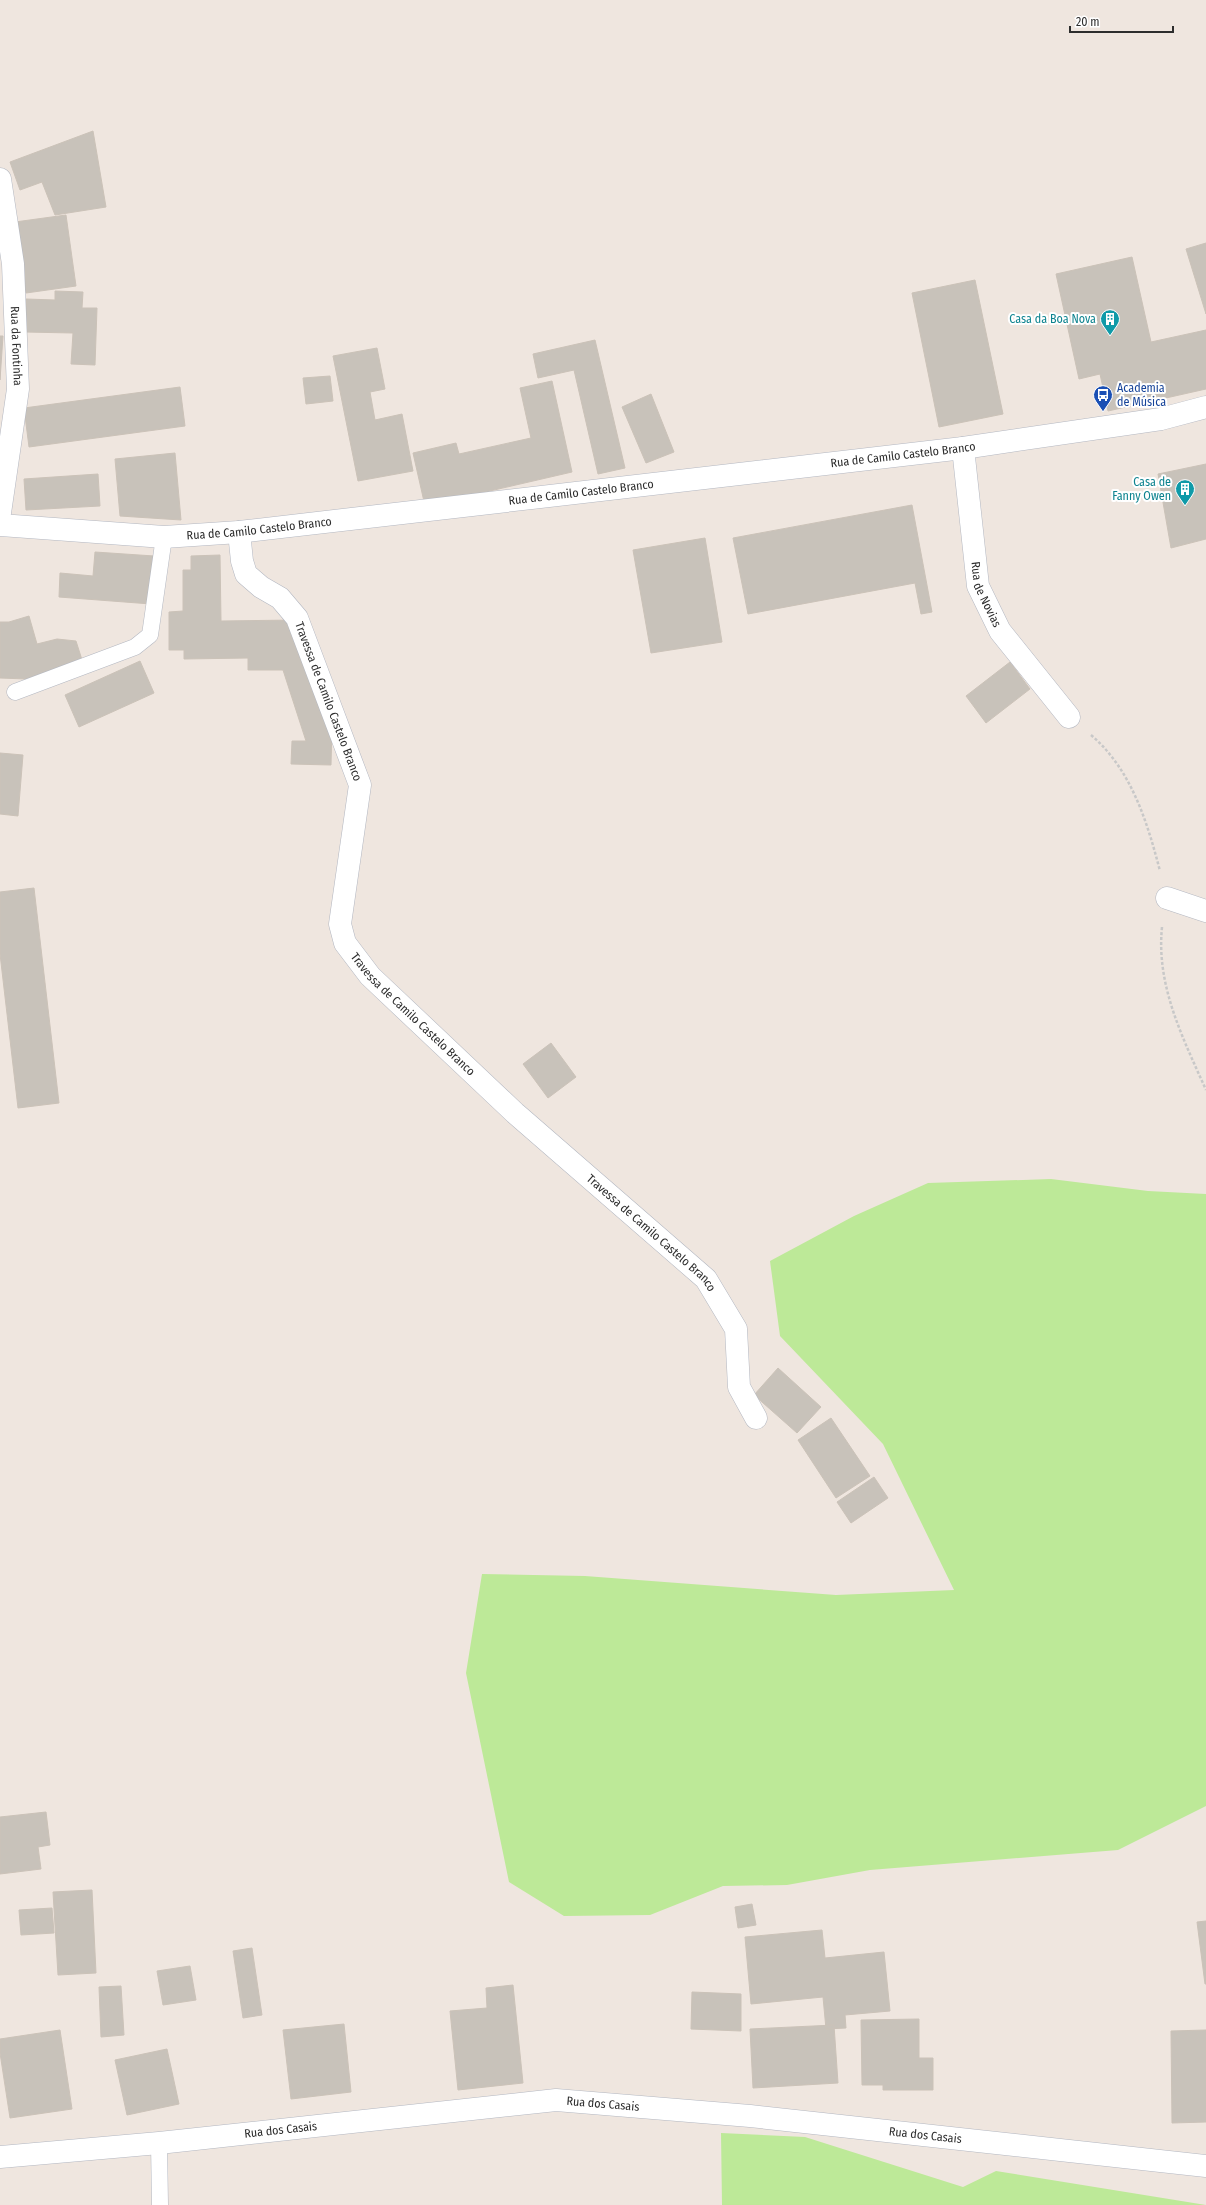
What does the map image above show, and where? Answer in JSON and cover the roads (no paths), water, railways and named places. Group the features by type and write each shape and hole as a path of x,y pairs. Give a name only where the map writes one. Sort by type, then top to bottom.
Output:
{"street":[{"name":"Rua da Fontinha","path":"0,179 14,264 18,389 0,513"},
{"path":"1160,418 1206,407"},
{"path":"1160,418 1206,420"},
{"name":"Rua de Camilo Castelo Branco","path":"0,525 164,537 239,532 962,448 1160,418"},
{"name":"Rua de Novias","path":"962,448 978,586 1000,631 1070,716"},
{"name":"Travessa de Camilo Castelo Branco","path":"239,532 242,561 246,574 261,587 280,598 297,618 360,785 340,924 345,943 370,976 514,1113 706,1279 736,1329 739,1388 756,1418"},
{"path":"1167,898 1206,911"},
{"name":"Rua dos Casais","path":"0,2157 159,2143 556,2100 804,2121 1206,2166"}],"lane":[{"path":"15,692 135,648 150,635 164,537"},
{"path":"159,2143 160,2205"}],"place":[{"name":"Casa da Boa Nova","path":"1110,336"},
{"name":"Academia de Música","path":"1103,412"},
{"name":"Casa de Fanny Owen","path":"1185,506"}]}
